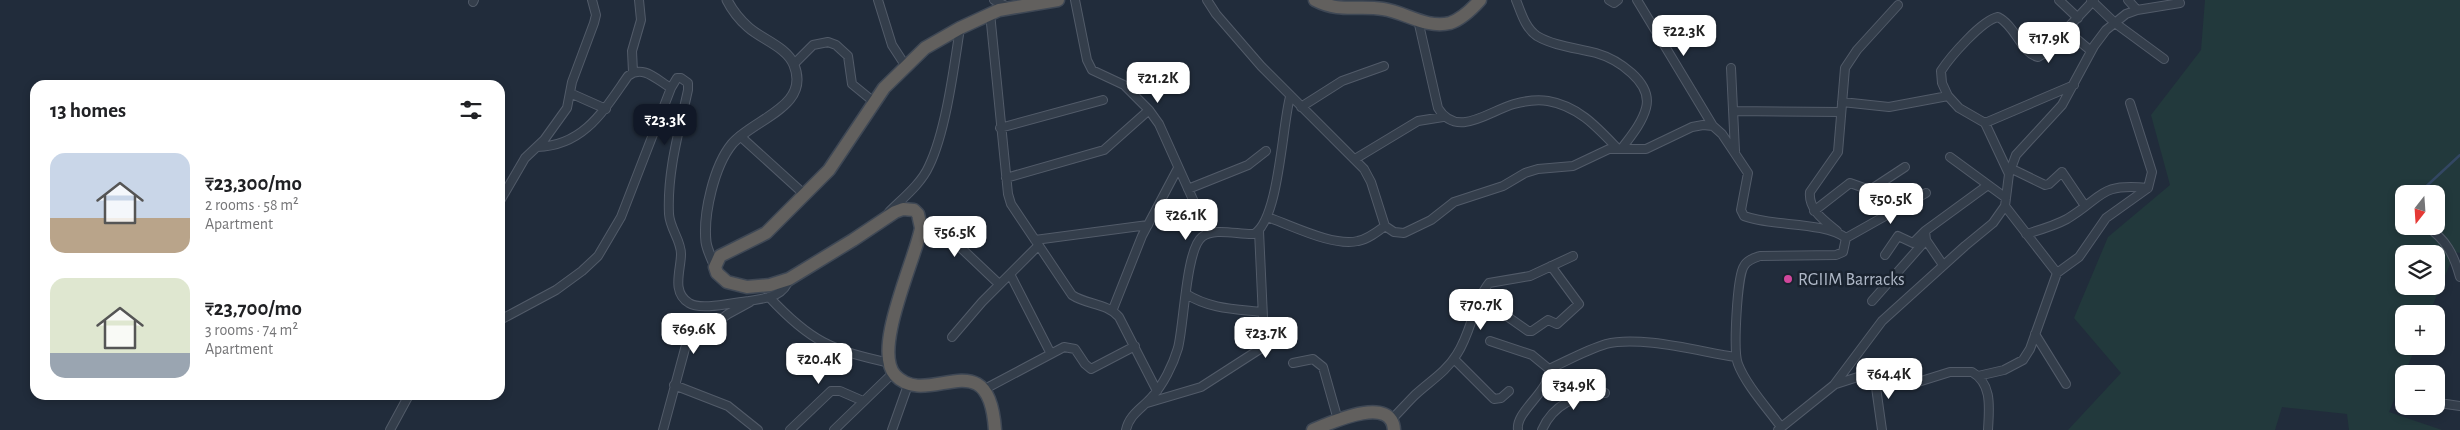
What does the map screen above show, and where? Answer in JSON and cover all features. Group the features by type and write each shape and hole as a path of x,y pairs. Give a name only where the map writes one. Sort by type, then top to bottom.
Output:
{"highway":[{"path":"995,430 992,405 983,390 971,382 959,379 919,386 908,384 892,368 889,345 894,317 906,273 920,237 921,221 918,214 910,208 895,212 883,219 853,240 789,279 770,285 747,287 722,279 715,267 720,256 725,252 749,243 766,233 804,195 841,154 874,102 905,65 925,48 960,28 1008,7 1058,0"},
{"path":"1315,0 1341,9 1383,9 1434,24 1450,22 1462,16 1480,0"},
{"path":"1313,430 1362,412 1382,414 1393,425"}],"street":[{"path":"505,192 525,158 537,147 567,108 572,82 596,15 592,0"},
{"path":"633,72 632,51 641,20 639,0"},
{"path":"715,267 706,244 705,218 708,202 723,158 740,136 762,119 780,109 792,97 797,88 798,79 794,64 781,50 748,27 732,10 727,0"},
{"path":"878,0 892,45 905,65"},
{"path":"994,0 1008,7"},
{"path":"1075,0 1087,60 1092,70 1124,85 1149,110 1166,136 1178,168 1208,233"},
{"path":"1207,0 1216,14 1290,97 1355,159 1371,182 1385,226 1394,232 1404,233 1431,220 1454,202 1503,186 1525,173 1538,169 1574,166 1608,149 1646,149 1692,127 1713,126"},
{"path":"1516,0 1530,30 1536,36 1599,54 1629,71 1639,83 1646,96 1646,106 1642,119 1620,148"},
{"path":"1609,0 1614,3 1618,0"},
{"path":"1636,0 1713,126 1735,151 1748,173 1741,210 1744,216 1843,236 1926,193"},
{"path":"2059,0 2078,18"},
{"path":"2128,0 2137,10"},
{"path":"2085,206 2062,172 2049,184 2044,185 2010,171 1985,123 1959,108 1948,96 1942,83 1941,71 1949,58 1991,18 1998,17 2003,20 2033,56 2038,57 2093,1 2115,23 2164,59"},
{"path":"1843,236 1842,252 1836,256 1760,256 1749,260 1743,266 1738,310 1736,358 1743,373 1779,429 1834,385 1882,321 1943,265 1993,223 2005,202 2010,171 2024,145 2062,105 2091,51 2106,30 2126,14 2137,10 2180,3"},
{"path":"1843,236 1814,211 1809,199 1810,192 1838,152 1843,78 1850,60 1898,5"},
{"path":"990,14 1000,128 1011,204 1072,295 1086,303 1113,309 1124,324 1157,391"},
{"path":"1418,20 1438,108 1444,117 1453,121 1467,122 1513,104 1534,100 1549,101 1563,105 1591,120 1620,148"},
{"path":"883,219 921,179 929,167 939,137 960,28"},
{"path":"2066,30 2091,51"},
{"path":"794,64 813,44 828,42 836,45 848,56 852,84 874,102"},
{"path":"1301,108 1342,81 1384,66"},
{"path":"1731,68 1735,151"},
{"path":"537,147 555,146 563,143 587,128 606,109 628,76 633,72 639,70 645,72 671,88"},
{"path":"505,317 556,290 582,271 598,256 621,216 671,88 677,78 685,79 688,83 669,189 669,220 681,252 678,285 682,296 690,304 701,306 756,300 769,297 784,290 789,279"},
{"path":"1985,123 2074,85"},
{"path":"570,93 606,109"},
{"path":"1842,102 1889,107 1948,96"},
{"path":"1145,404 1201,387 1260,349 1264,339 1259,231 1266,217 1278,175 1290,97"},
{"path":"1000,128 1104,100"},
{"path":"1978,376 2004,370 2023,360 2035,334 2057,273 2079,257 2106,218 2148,188 2152,172 2130,103"},
{"path":"1006,178 1104,150 1149,110"},
{"path":"1733,111 1841,112"},
{"path":"1355,159 1418,121 1444,117"},
{"path":"740,136 804,195"},
{"path":"1188,189 1248,165 1266,151"},
{"path":"1950,157 1988,185 2005,202 2026,234 2057,273"},
{"path":"1814,211 1850,183 1870,190 1906,167"},
{"path":"1113,309 1148,225 1178,168"},
{"path":"1884,255 1898,236 1913,243 1925,231 1988,185"},
{"path":"2026,234 2057,224 2110,188 2129,186 2148,188"},
{"path":"1266,217 1328,238 1347,242 1364,239 1385,226"},
{"path":"921,221 960,247 999,284"},
{"path":"952,337 1037,243 1148,225"},
{"path":"1126,430 1130,417 1157,391 1178,348 1186,294 1196,245 1200,238 1208,233 1246,235 1259,231"},
{"path":"1925,231 1926,240 1943,265"},
{"path":"2438,235 2451,251 2460,277"},
{"path":"1872,301 1926,240"},
{"path":"1393,425 1416,394 1443,373 1454,359 1467,338 1481,298 1489,283 1519,279 1574,256"},
{"path":"1481,298 1528,330 1532,331 1548,320 1557,324 1579,304 1550,266"},
{"path":"1010,274 1051,354"},
{"path":"1186,294 1198,302 1211,306 1262,312"},
{"path":"769,297 800,327 821,342 892,368 834,430"},
{"path":"663,430 686,345 728,314 756,300"},
{"path":"2035,334 2066,384"},
{"path":"1490,342 1532,355 1549,369"},
{"path":"1549,369 1605,344 1616,342 1646,342 1736,358"},
{"path":"983,390 1064,347 1071,346 1085,364 1092,369 1135,346"},
{"path":"1454,359 1494,399 1501,398 1509,391"},
{"path":"1293,362 1313,360 1323,367 1338,420"},
{"path":"1518,430 1520,420 1547,380 1549,369"},
{"path":"1834,385 1856,376 1874,373 1918,382 1961,370 1978,376 1984,383 1989,400 1988,430"},
{"path":"1874,373 1882,430"},
{"path":"892,430 908,384"},
{"path":"674,385 728,406 758,430"},
{"path":"790,430 831,391 840,391 863,401"},
{"path":"1542,430 1547,420 1563,404 1577,397 1605,393"},
{"path":"390,430 406,400"},
{"path":"2446,404 2460,406"}],"green space":[{"path":"2205,0 2460,0 2460,253 2455,252 2445,276 2445,245 2395,245 2395,295 2437,295 2433,305 2395,305 2395,355 2412,355 2408,365 2395,365 2395,397 2389,412 2442,430 2349,430 2347,414 2282,407 2275,430 2068,430 2121,373 2074,318 2108,237 2170,185 2151,115 2201,50"}],"waterway":[{"path":"2428,185 2460,155"}],"place":[{"name":"RGIIM Barracks","path":"1788,279"}]}
